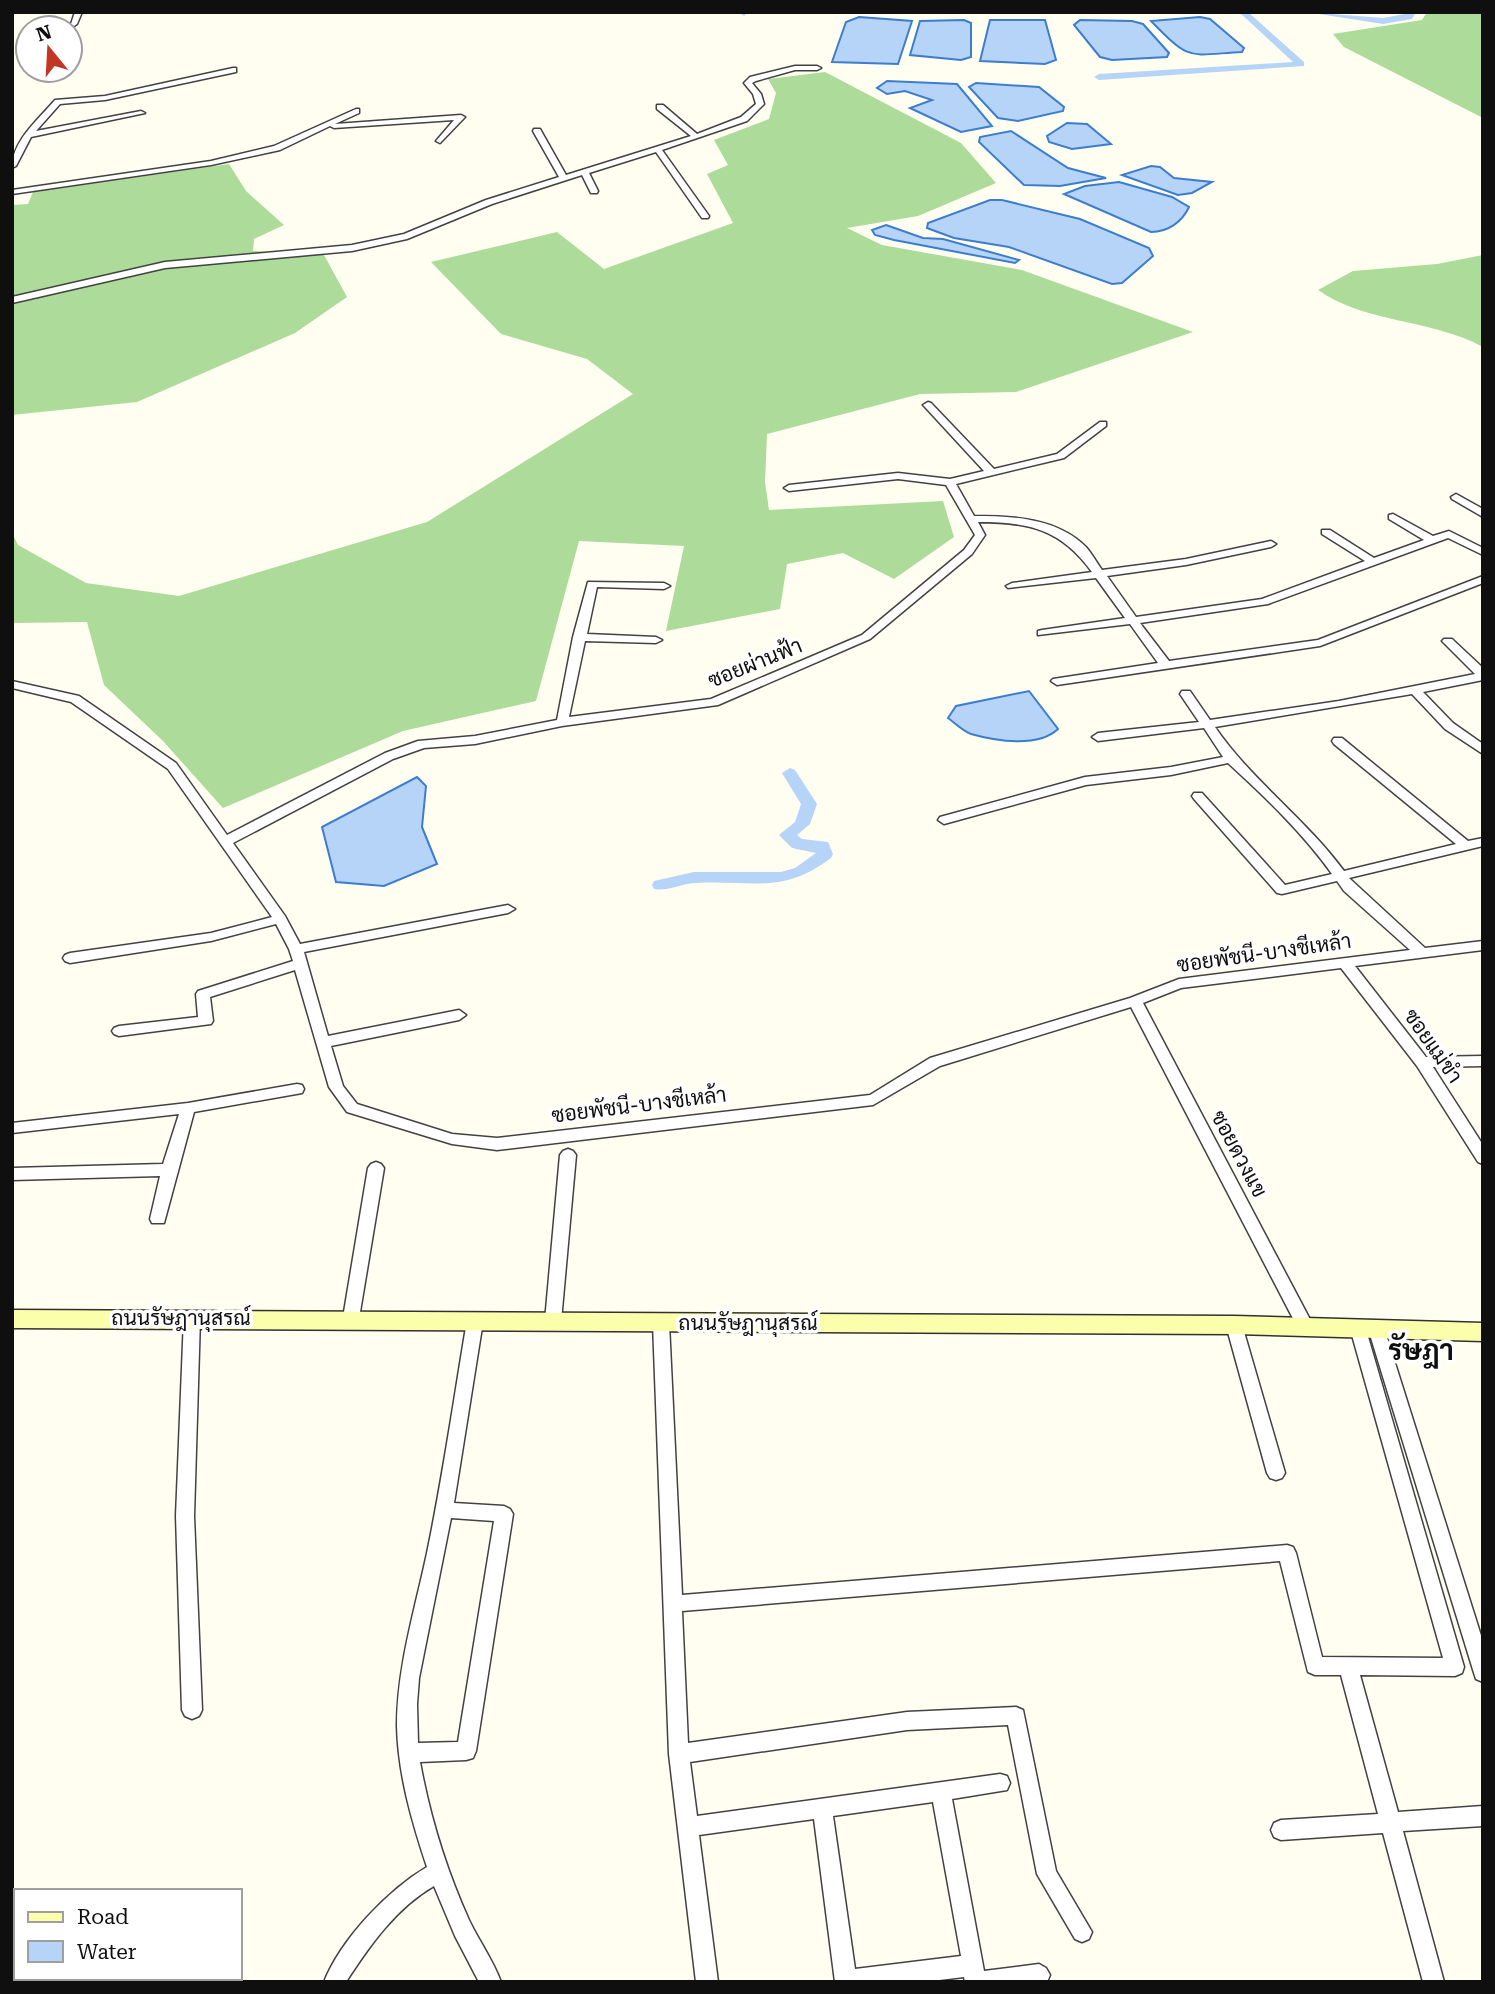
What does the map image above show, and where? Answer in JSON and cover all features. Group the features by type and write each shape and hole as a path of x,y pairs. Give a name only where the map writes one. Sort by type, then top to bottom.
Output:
{"street":[{"path":"12,300 165,265 352,248 419,232 489,202 697,137 744,119 760,104 757,94 748,83 753,79 795,68 817,68"},
{"path":"12,166 27,139 58,102 105,98 233,70"},
{"path":"660,107 697,137"},
{"path":"12,192 211,163 277,148 329,126 356,111"},
{"path":"12,143 141,113"},
{"path":"329,126 461,117 440,141"},
{"path":"537,131 564,179"},
{"path":"658,149 705,216"},
{"path":"584,172 594,191"},
{"path":"928,405 992,473"},
{"path":"789,488 898,476 950,482 1060,456 1099,427"},
{"path":"950,482 974,524 1018,529 1070,540 1082,550 1166,666"},
{"path":"1456,497 1483,514"},
{"path":"1393,517 1432,540"},
{"name":"ซอยผ่านฟ้า","path":"226,841 389,756 422,744 475,740 562,722 714,702 866,637 968,552 980,535 974,524"},
{"path":"1326,532 1373,562"},
{"path":"1042,633 1264,602 1449,534 1483,552"},
{"path":"1012,586 1186,562 1271,544"},
{"path":"1056,681 1320,643 1483,579"},
{"path":"562,722 592,584 664,586"},
{"path":"579,637 656,640"},
{"path":"1448,641 1483,675"},
{"path":"1098,737 1207,726 1416,691 1483,675"},
{"name":"ซอยพัชนี-บางชีเหล้า","path":"12,684 75,699 172,766 280,919 296,949 337,1087 352,1108 452,1139 497,1144 873,1100 935,1062 1135,1001 1180,984 1483,945"},
{"path":"1416,691 1448,726 1483,750"},
{"path":"1186,694 1231,759 1264,789 1325,855 1349,888 1422,953"},
{"path":"1338,741 1466,846"},
{"path":"944,820 1085,781 1171,771 1231,759"},
{"path":"1198,796 1282,890 1483,842"},
{"path":"296,949 508,909"},
{"path":"70,958 211,937 280,919"},
{"name":"ซอยแม่ขำ","path":"1344,962 1422,1062 1483,1158"},
{"path":"120,1031 206,1021 203,994 300,964"},
{"name":"ซอยดวงแข","path":"1135,1001 1306,1326"},
{"path":"324,1042 459,1014"},
{"path":"1422,1062 1483,1061"},
{"path":"12,1128 188,1108 297,1089"},
{"path":"158,1219 169,1170 188,1108"},
{"path":"553,1321 568,1155"},
{"path":"351,1318 376,1168"},
{"path":"12,1174 169,1170"},
{"path":"192,1318 185,1516 192,1710"},
{"name":"ถนนรัษฎานุสรณ์","path":"12,1319 351,1318 661,1323 1234,1325 1483,1333"},
{"path":"475,1321 444,1510 409,1688 409,1753 430,1845 463,1933 491,1982"},
{"path":"661,1323 679,1754 707,1982"},
{"path":"1234,1325 1276,1473"},
{"path":"671,1604 1287,1553 1315,1666 1455,1667 1367,1328"},
{"path":"1367,1328 1483,1673"},
{"path":"409,1753 466,1751 504,1514 444,1510"},
{"path":"1348,1667 1434,1982"},
{"path":"679,1754 907,1721 1016,1716 1047,1874 1082,1932"},
{"path":"688,1827 1000,1783"},
{"path":"941,1791 976,1982 1039,1975"},
{"path":"822,1808 846,1981 973,1965"},
{"path":"1281,1830 1390,1820 1483,1816"},
{"path":"334,1982 360,1940 387,1909 419,1881 440,1871"}],"green space":[{"path":"1427,12 1483,12 1483,118 1344,47 1333,34 1422,20"},
{"path":"825,72 961,143 996,183 918,216 847,228 882,245 1022,270 1193,332 1016,392 920,394 767,434 765,482 769,510 943,501 954,537 894,579 843,553 787,564 780,609 666,631 684,546 579,541 536,701 403,731 223,808 163,741 104,685 87,622 12,623 12,533 18,545 86,583 179,596 427,522 633,394 587,359 501,334 431,262 557,232 604,269 733,223 707,174 728,165 714,140 769,119 776,93 768,79"},
{"path":"229,164 246,191 284,225 254,239 253,251 324,255 347,297 295,333 137,402 12,415 12,205 28,204 33,192"},
{"path":"1483,255 1483,347 1442,331 1356,309 1318,290 1353,271 1437,264"}],"water":[{"path":"859,17 912,21 898,64 832,62 846,22"},
{"path":"1200,17 1210,19 1244,48 1242,52 1191,53 1174,44 1151,21"},
{"path":"964,20 971,23 971,57 961,60 910,55 920,21"},
{"path":"990,20 1045,20 1056,60 1045,64 980,61"},
{"path":"1080,20 1132,21 1143,24 1169,53 1167,57 1112,60 1100,57 1074,25"},
{"path":"887,81 957,84 992,126 961,132 910,108 932,100 905,91 887,94 877,88"},
{"path":"976,83 1039,87 1064,107 1063,111 1018,121 998,118 969,87"},
{"path":"1067,123 1087,124 1111,144 1072,149 1049,142 1047,136"},
{"path":"1011,131 1068,168 1106,178 1060,186 1024,185 979,142 980,137"},
{"path":"1151,166 1160,167 1174,178 1212,182 1192,193 1178,195 1122,175"},
{"path":"1119,182 1172,197 1189,207 1174,225 1151,232 1064,194 1085,186"},
{"path":"990,200 1002,200 1080,219 1149,248 1153,256 1122,283 1112,284 1009,247 954,238 927,228 928,223"},
{"path":"886,225 923,238 943,239 1019,260 1015,263 894,240 875,235 872,230"},
{"path":"1029,691 1058,729 1050,735 1028,741 1004,741 968,733 948,718 956,706"},
{"path":"417,777 426,786 422,827 437,864 384,886 336,882 322,827"}],"waterway":[{"path":"1099,77 1301,64 1243,12"},
{"path":"1310,12 1383,21 1409,17 1412,12"},
{"path":"660,885 694,877 782,877 801,871 825,854 822,846 798,844 787,835 802,824 809,804 790,773"}],"district":[{"name":"รัษฎา","path":"1421,1350"}]}
